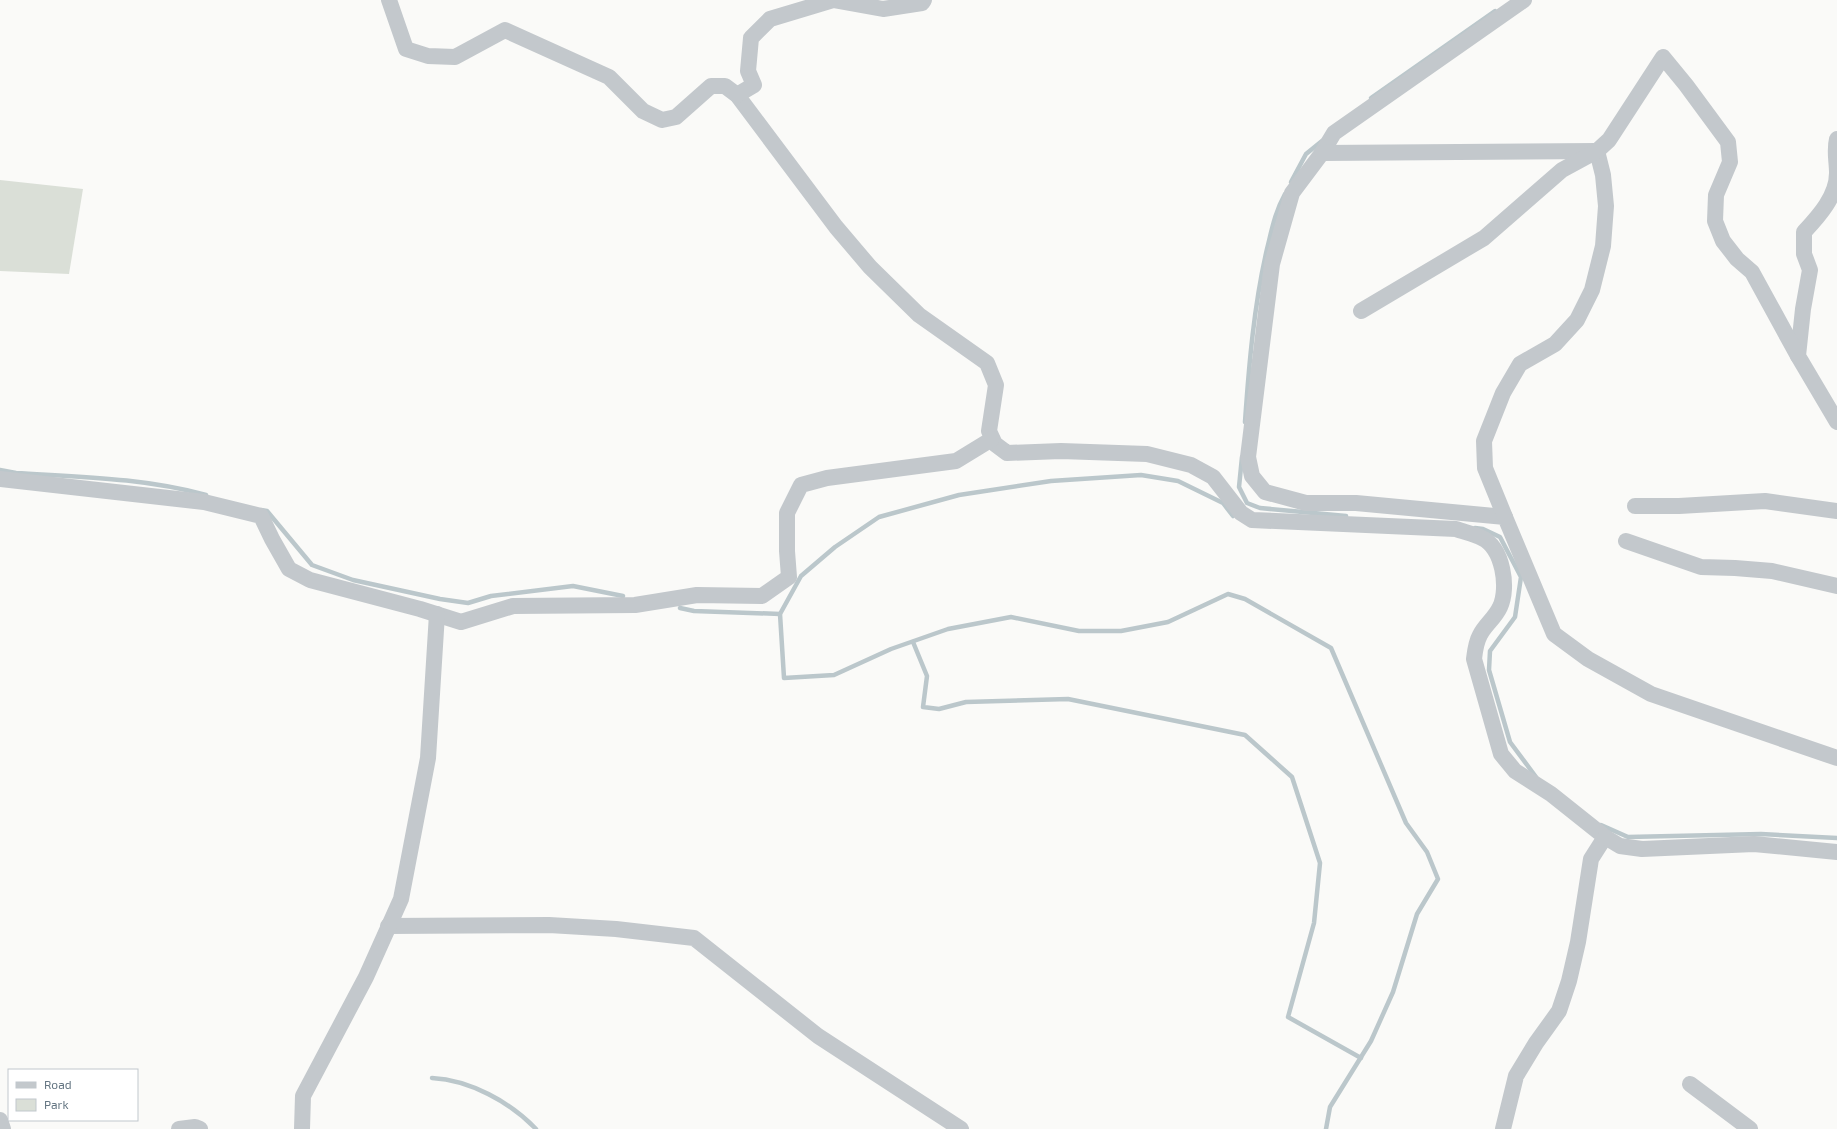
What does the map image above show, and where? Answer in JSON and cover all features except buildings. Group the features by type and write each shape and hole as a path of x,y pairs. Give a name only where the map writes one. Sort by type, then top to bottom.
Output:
{"street":[{"path":"389,0 406,49 428,56 455,57 505,30 610,77 643,111 662,120 676,117 712,86 725,86 737,94 836,227 870,267 920,315 987,363 996,385 989,431 994,444 1007,453 1061,451 1147,454 1191,465 1213,477 1241,513 1252,520 1456,529 1483,538 1493,547 1504,572 1504,595 1494,619 1481,633 1476,645 1474,659 1501,754 1515,771 1551,794 1605,837 1620,846 1642,849 1754,844 1837,852"},
{"path":"737,94 754,85 748,71 751,38 770,19 833,0 884,9 922,3 924,0"},
{"path":"1505,517 1356,503 1306,503 1265,492 1252,476 1248,457 1272,264 1292,193 1322,153 1334,133 1524,0"},
{"path":"1361,311 1484,238 1562,170 1597,151 1610,140 1663,57 1686,85 1728,142 1730,162 1716,195 1715,221 1723,241 1737,259 1752,272 1798,356 1837,422"},
{"path":"1798,356 1803,309 1810,270 1804,254 1804,232 1818,216 1833,192 1837,175 1835,147 1837,139"},
{"path":"1322,153 1597,151"},
{"path":"1597,151 1603,175 1606,206 1604,246 1592,290 1577,320 1555,344 1520,364 1504,393 1484,442 1485,468 1554,634 1588,659 1652,694 1837,758"},
{"path":"0,478 204,502 261,516 289,569 305,578 461,622 513,606 635,605 697,595 762,596 789,577 787,513 801,485 834,477 956,461 992,438"},
{"path":"1635,506 1679,506 1765,501 1837,511"},
{"path":"1626,541 1701,567 1772,571 1837,586"},
{"path":"302,1129 302,1096 366,977 401,899 428,758 437,614"},
{"path":"1503,1129 1516,1076 1536,1043 1559,1011 1569,982 1578,942 1591,859 1605,837"},
{"path":"388,926 549,926 616,930 694,938 818,1036 961,1129"},
{"path":"1690,1084 1750,1129"},
{"path":"0,1120 3,1129"},
{"path":"178,1129 195,1127 200,1129"}],"green space":[{"path":"0,180 83,189 69,274 0,271"}],"waterway":[{"path":"1371,98 1495,11"},
{"path":"1291,182 1306,154 1322,141"},
{"path":"1245,422 1250,357 1262,270 1276,214 1285,194"},
{"path":"1242,457 1239,487 1247,503 1260,508 1346,516"},
{"path":"0,470 16,473 112,479 183,489 206,495"},
{"path":"1233,516 1223,503 1178,481 1141,475 1051,481 959,495 879,517 835,547 801,576 780,614 784,678 834,675 891,649 948,629 1011,617 1079,631 1121,631 1168,622 1228,594 1245,599 1331,648 1406,823 1427,852 1438,879 1417,914 1393,992 1371,1041 1330,1107 1326,1129"},
{"path":"261,510 267,511 312,565 353,580 440,599 468,603 491,596 573,586 623,596"},
{"path":"1475,528 1483,529 1500,537 1521,577 1515,617 1490,651 1489,670 1510,742 1536,777"},
{"path":"680,608 694,611 780,614"},
{"path":"913,642 927,676 923,707 939,709 966,702 1068,699 1245,735 1292,777 1320,863 1314,923 1288,1017 1361,1058"},
{"path":"1601,825 1628,837 1761,834 1837,838"},
{"path":"432,1078 461,1083 488,1094 514,1110 536,1129"}]}
